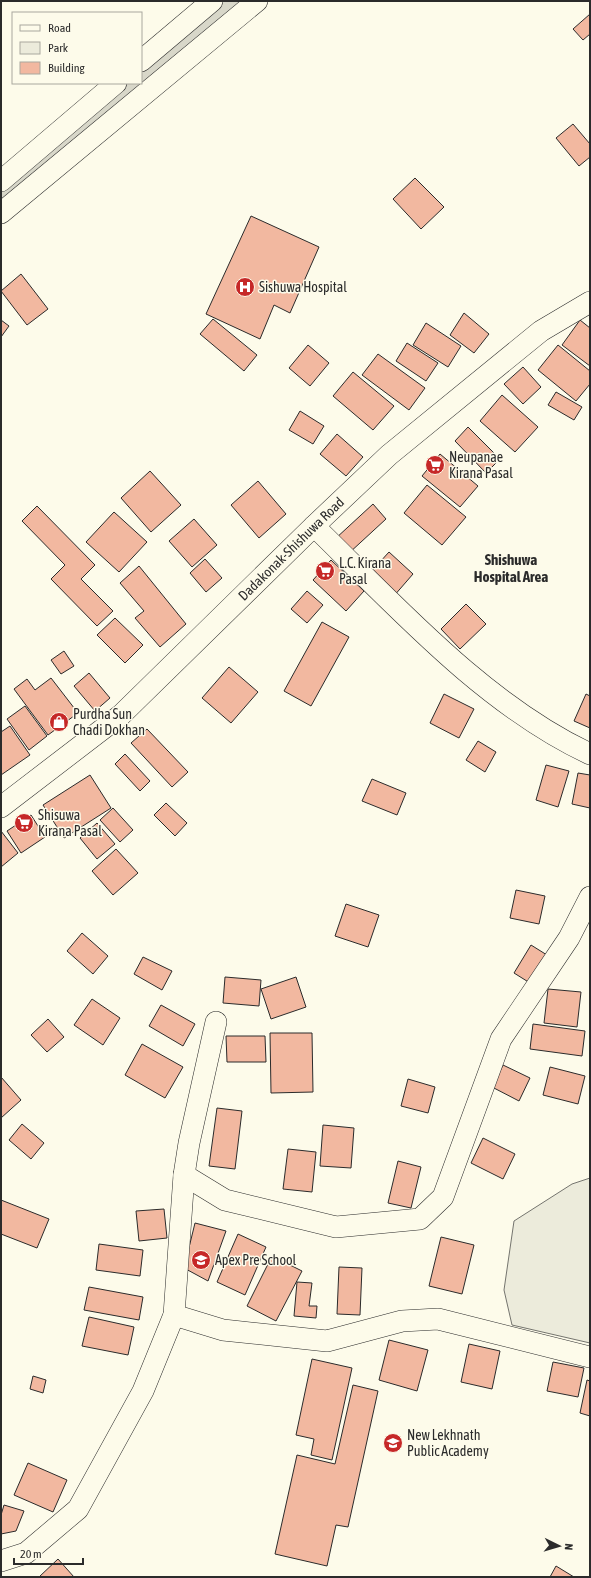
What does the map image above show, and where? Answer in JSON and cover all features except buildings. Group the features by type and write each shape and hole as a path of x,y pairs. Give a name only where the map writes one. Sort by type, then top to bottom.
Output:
{"street":[{"path":"142,61 212,1"},
{"path":"1,213 257,1"},
{"path":"1,180 115,84"},
{"name":"Dadakonak-Shishuwa Road","path":"1,807 121,715 314,526 389,455 541,331 590,302"},
{"path":"314,526 467,673 516,710 560,739 590,754"},
{"path":"184,1175 225,1200 336,1227 402,1222 420,1219 443,1197 501,1039 569,938 590,897"},
{"path":"1,1561 26,1553 78,1509 143,1391 174,1314 184,1175 189,1143 216,1022"},
{"path":"174,1314 223,1330 327,1340 402,1321 438,1318 590,1357"}],"green space":[{"path":"590,1178 590,1343 512,1325 504,1290 514,1221 572,1184"}],"waterway":[{"path":"142,75 230,1"},
{"path":"1,195 132,84"}],"place":[{"name":"Sishuwa Hospital","path":"245,287"},
{"name":"Neupanae Kirana Pasal","path":"435,465"},
{"name":"L.C. Kirana Pasal","path":"325,571"},
{"name":"Purdha Sun Chadi Dokhan","path":"59,722"},
{"name":"Shisuwa Kirana Pasal","path":"24,823"},
{"name":"Apex Pre School","path":"201,1260"},
{"name":"New Lekhnath Public Academy","path":"393,1443"}],"district":[{"name":"Shishuwa Hospital Area","path":"511,568"}]}
